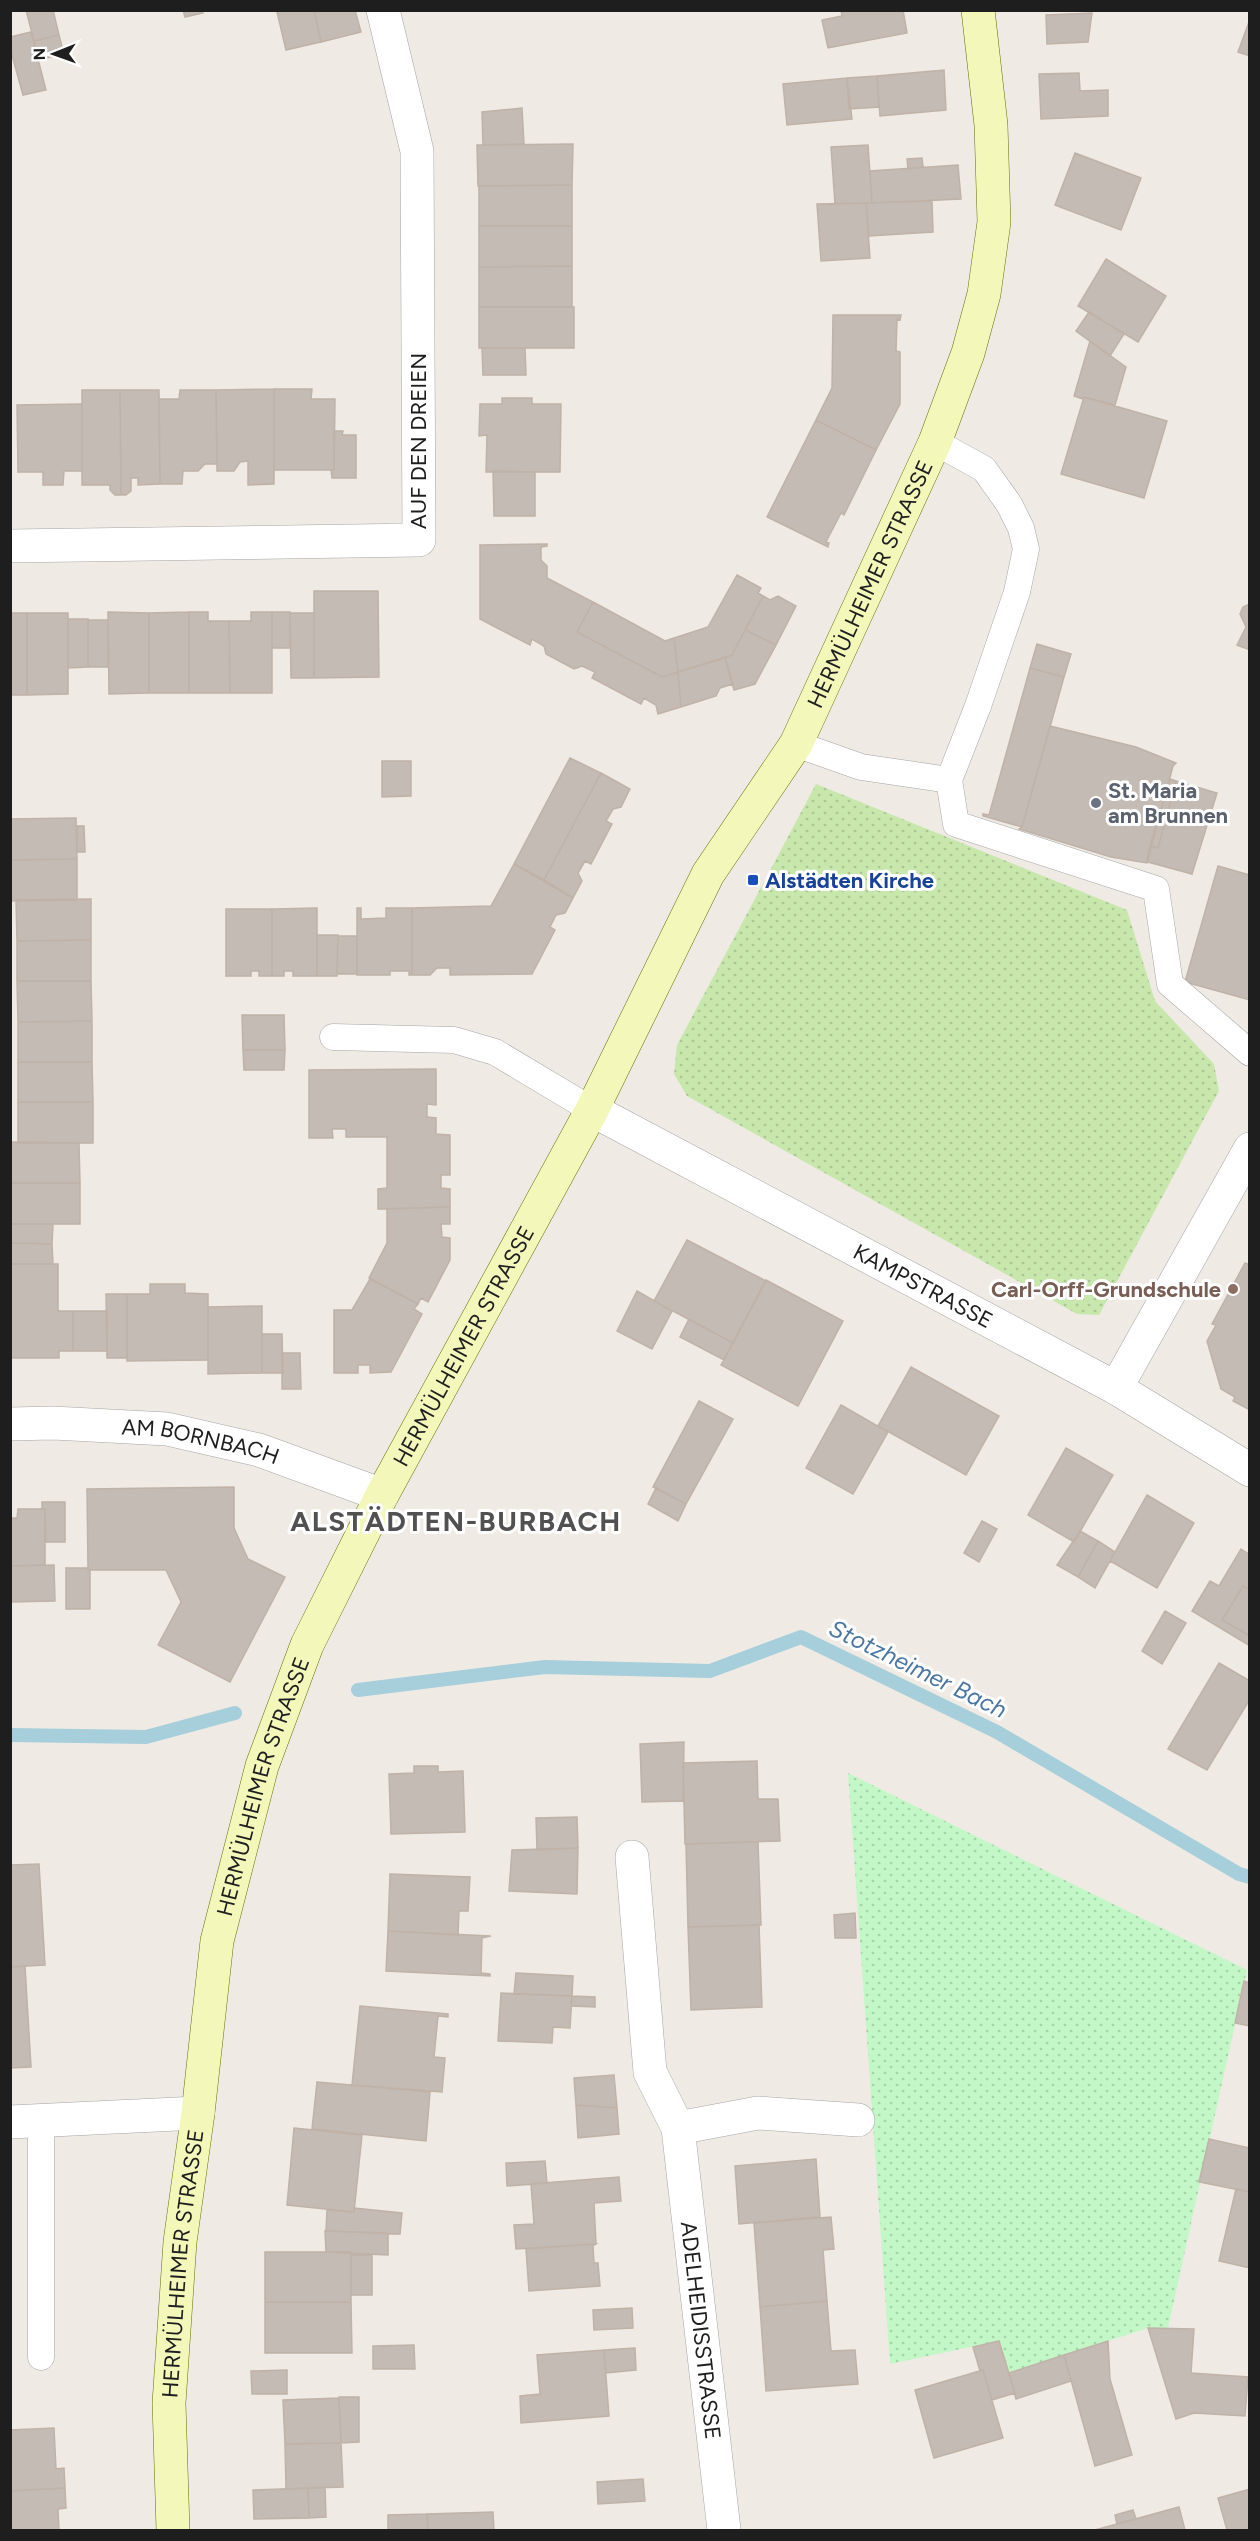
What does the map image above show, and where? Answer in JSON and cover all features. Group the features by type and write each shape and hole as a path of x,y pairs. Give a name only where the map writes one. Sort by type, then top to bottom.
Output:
{"street":[{"name":"AUF DEN DREIEN","path":"10,546 419,540 417,152 383,10"},
{"name":"HERMÜLHEIMER STRASSE","path":"173,2530 169,2403 180,2242 198,2113 217,1941 262,1766 307,1645 382,1495 592,1110 708,874 796,744 935,442 968,354 984,294 994,222 991,125 978,10"},
{"name":"KAMPSTRASSE","path":"592,1110 1116,1388 1250,1470"},
{"path":"1116,1388 1250,1149"},
{"name":"AM BORNBACH","path":"10,1424 53,1423 167,1429 259,1450 382,1495"},
{"name":"ADELHEIDISSTRASSE","path":"632,1857 650,2072 678,2128 724,2530"},
{"path":"26,2122 198,2113"},
{"path":"678,2128 758,2113 858,2120"}],"lane":[{"path":"935,442 984,469 1013,512 1021,528 1026,549 1017,592 978,706 949,780 956,824 1156,889 1170,984 1250,1053"},
{"path":"796,744 861,767 949,780"},
{"path":"333,1037 454,1040 495,1052 592,1110"},
{"path":"26,2122 41,2357"}],"green space":[{"path":"816,784 1127,910 1155,1001 1214,1064 1219,1091 1099,1315 1077,1314 687,1096 674,1074 677,1045"},
{"path":"848,1773 1247,1970 1168,2328 1148,2328 1009,2373 999,2341 890,2364"}],"building":[{"path":"26,10 53,10 59,35 34,41"},
{"path":"183,10 203,10 203,13 185,17"},
{"path":"314,10 321,42 286,50 277,12"},
{"path":"314,10 355,10 361,32 321,42"},
{"path":"841,10 903,10 907,33 828,48 822,20 842,16"},
{"path":"1092,13 1088,42 1047,44 1046,15"},
{"path":"1250,19 1250,56 1238,52"},
{"path":"31,32 46,90 23,95 10,48 10,37"},
{"path":"59,35 64,54 38,60 34,41"},
{"path":"944,70 946,110 880,116 877,76"},
{"path":"1079,73 1080,91 1108,90 1108,116 1041,119 1039,74"},
{"path":"877,76 879,107 849,109 847,78"},
{"path":"847,78 852,119 787,125 783,84"},
{"path":"522,108 524,144 483,145 482,112"},
{"path":"573,144 572,185 478,186 477,145"},
{"path":"868,145 872,203 835,204 831,147"},
{"path":"1075,153 1141,178 1121,230 1055,205"},
{"path":"922,158 923,167 908,169 907,159"},
{"path":"958,165 961,199 872,203 870,171"},
{"path":"572,185 572,226 479,226 479,186"},
{"path":"932,201 933,232 869,236 866,203"},
{"path":"866,203 870,258 821,261 817,204"},
{"path":"479,226 572,226 572,266 479,267"},
{"path":"1106,259 1166,296 1138,342 1078,306"},
{"path":"572,266 572,307 479,307 479,267"},
{"path":"479,307 574,307 574,348 479,348"},
{"path":"1089,312 1124,334 1110,356 1076,331"},
{"path":"833,315 901,315 900,320 897,319 896,351 900,352 900,404 876,450 816,420 832,388"},
{"path":"1090,341 1126,367 1115,405 1074,396"},
{"path":"482,348 525,348 526,375 483,375"},
{"path":"274,389 274,484 248,485 248,461 240,462 234,471 217,471 216,390"},
{"path":"274,389 312,389 311,399 335,399 334,470 274,470"},
{"path":"82,390 120,390 121,495 115,495 110,490 110,485 82,485"},
{"path":"120,390 159,390 160,484 138,485 138,478 131,478 131,491 126,495 121,495"},
{"path":"180,390 216,390 217,464 205,464 198,471 183,471 182,484 160,484 159,399 179,399"},
{"path":"1084,397 1167,421 1144,498 1061,474"},
{"path":"502,398 532,398 532,404 561,404 560,472 486,472 487,435 479,436 480,404 502,404"},
{"path":"82,404 82,471 64,471 63,485 43,485 43,472 18,472 17,405"},
{"path":"816,420 876,450 844,515 841,513 826,542 829,543 828,547 767,517"},
{"path":"334,431 343,431 342,435 356,435 356,478 332,478"},
{"path":"493,471 535,472 535,516 494,516"},
{"path":"547,544 541,547 541,560 547,566 547,578 593,602 577,632 662,677 678,672 681,707 658,714 656,705 644,698 641,704 592,678 595,672 582,666 574,669 546,654 544,646 532,639 530,645 480,619 480,545"},
{"path":"737,575 761,588 758,593 763,596 732,655 678,672 674,638 708,627"},
{"path":"314,591 378,591 379,677 314,678"},
{"path":"763,596 770,600 778,596 796,606 776,645 745,630"},
{"path":"593,602 665,641 674,638 678,672 662,677 577,632"},
{"path":"1250,604 1250,650 1237,645 1246,627 1240,614 1243,607"},
{"path":"108,612 149,613 149,693 109,694"},
{"path":"189,612 189,693 149,693 149,613"},
{"path":"189,612 208,612 208,621 229,621 230,693 189,693"},
{"path":"251,612 272,612 272,693 230,693 229,621 251,621"},
{"path":"272,612 290,612 290,648 272,648"},
{"path":"10,613 27,613 27,695 10,695"},
{"path":"27,613 68,613 68,694 27,695"},
{"path":"290,613 314,613 314,678 291,678"},
{"path":"68,619 88,619 88,667 68,668"},
{"path":"88,620 108,620 108,667 88,667"},
{"path":"745,630 776,645 755,684 734,690 725,658 732,655"},
{"path":"1037,644 1071,654 1064,677 1030,668"},
{"path":"725,658 733,684 720,688 716,696 681,707 678,672"},
{"path":"1030,668 1064,677 1022,827 983,816 983,814 989,815"},
{"name":"St. Maria am Brunnen","path":"1050,726 1136,747 1176,763 1173,766 1147,863 1111,857 1019,829 1022,827"},
{"path":"570,758 601,773 544,880 514,864"},
{"path":"382,761 411,761 411,796 382,797"},
{"path":"601,773 630,789 621,807 613,809 606,821 612,824 591,864 585,861 578,873 582,881 573,898 544,880"},
{"path":"1170,779 1176,781 1158,848 1150,846"},
{"path":"1176,781 1217,793 1192,874 1147,860 1150,846 1158,848"},
{"path":"76,818 77,859 10,860 10,819"},
{"path":"77,826 84,826 85,852 77,852"},
{"path":"77,859 77,900 10,901 10,860"},
{"path":"514,864 573,898 565,913 556,915 550,927 555,930 532,974 450,975 450,968 437,968 430,975 412,975 412,908 491,906"},
{"path":"1218,866 1250,875 1250,1000 1185,982"},
{"path":"91,899 91,940 17,941 16,900"},
{"path":"317,908 317,976 293,976 293,971 284,971 284,976 272,976 272,909"},
{"path":"357,908 361,908 361,919 386,918 386,908 412,908 412,975 409,975 409,971 390,971 390,975 357,975"},
{"path":"226,909 272,909 272,976 259,976 259,971 251,971 251,976 226,976"},
{"path":"317,935 338,935 337,976 317,976"},
{"path":"338,936 357,936 357,974 337,974"},
{"path":"91,940 91,981 17,981 17,941"},
{"path":"17,981 91,981 92,1021 18,1022"},
{"path":"242,1015 284,1015 285,1050 243,1050"},
{"path":"92,1021 92,1062 18,1062 18,1022"},
{"path":"243,1050 285,1050 284,1070 244,1070"},
{"path":"18,1062 92,1062 93,1102 18,1102"},
{"path":"436,1069 436,1105 427,1104 427,1117 436,1118 436,1134 450,1135 450,1175 441,1175 441,1188 450,1189 450,1207 378,1209 378,1189 387,1188 387,1137 346,1137 346,1129 332,1129 333,1138 309,1138 309,1070"},
{"path":"18,1102 93,1102 93,1143 18,1143"},
{"path":"10,1142 79,1143 80,1183 10,1183"},
{"path":"10,1183 80,1183 80,1224 10,1224"},
{"path":"450,1207 450,1224 441,1224 442,1237 450,1238 450,1260 428,1302 421,1298 418,1304 369,1278 387,1243 387,1209"},
{"path":"10,1224 53,1224 52,1244 10,1243"},
{"path":"687,1240 766,1281 733,1343 654,1301"},
{"path":"10,1243 52,1244 53,1264 10,1264"},
{"path":"1245,1263 1250,1265 1250,1410 1233,1401 1235,1397 1221,1389 1207,1341 1216,1325 1212,1324"},
{"path":"10,1264 58,1264 58,1311 73,1311 73,1351 59,1351 59,1358 10,1358"},
{"path":"370,1279 418,1304 414,1309 422,1314 391,1372 370,1373 370,1365 358,1365 358,1373 334,1373 334,1310 352,1310"},
{"path":"766,1280 843,1321 798,1406 721,1365"},
{"path":"150,1284 185,1284 185,1293 208,1294 208,1360 127,1361 127,1294 150,1294"},
{"path":"637,1291 672,1311 652,1349 617,1331"},
{"path":"106,1294 127,1294 127,1358 107,1358"},
{"path":"262,1306 262,1373 208,1374 208,1307"},
{"path":"73,1311 107,1311 107,1351 73,1351"},
{"path":"689,1319 733,1343 724,1360 680,1337"},
{"path":"262,1334 282,1334 283,1373 262,1373"},
{"path":"282,1353 300,1353 301,1389 282,1389"},
{"path":"911,1367 999,1416 966,1475 878,1426"},
{"path":"699,1401 733,1419 686,1504 653,1487"},
{"path":"841,1405 888,1432 853,1494 806,1468"},
{"path":"1066,1448 1113,1475 1074,1542 1028,1515"},
{"path":"234,1487 234,1528 248,1559 285,1577 230,1682 158,1645 181,1602 166,1570 88,1570 87,1489"},
{"path":"656,1488 686,1504 678,1521 648,1504"},
{"path":"1147,1495 1194,1523 1157,1588 1110,1561"},
{"path":"42,1502 65,1502 65,1542 46,1542 45,1509 42,1509"},
{"path":"18,1509 45,1509 45,1565 10,1566 10,1518 17,1518"},
{"path":"982,1521 997,1529 979,1562 964,1553"},
{"path":"1080,1531 1098,1541 1078,1577 1057,1565"},
{"path":"1098,1541 1115,1552 1095,1588 1078,1577"},
{"path":"1241,1549 1250,1555 1250,1590 1243,1586 1222,1620 1250,1636 1250,1646 1192,1611 1210,1581 1219,1586"},
{"path":"54,1565 55,1601 10,1602 10,1566"},
{"path":"66,1568 88,1568 90,1570 90,1609 66,1609"},
{"path":"1243,1586 1250,1590 1250,1636 1222,1620"},
{"path":"1165,1611 1186,1623 1162,1664 1142,1651"},
{"path":"1219,1663 1250,1681 1250,1699 1207,1770 1168,1749"},
{"path":"684,1742 683,1801 642,1802 640,1744"},
{"path":"757,1761 758,1799 778,1799 780,1841 685,1844 683,1763"},
{"path":"414,1766 438,1766 438,1772 463,1771 465,1832 391,1834 389,1774 414,1773"},
{"path":"577,1817 578,1848 537,1850 536,1818"},
{"path":"758,1842 761,1925 688,1927 686,1844"},
{"path":"578,1848 577,1894 509,1891 512,1850"},
{"path":"39,1864 45,1965 10,1967 10,1865"},
{"path":"390,1874 470,1877 468,1911 459,1911 458,1935 388,1931"},
{"path":"855,1913 856,1938 835,1938 834,1915"},
{"path":"759,1925 762,2007 691,2010 688,1927"},
{"path":"388,1931 491,1936 482,1938 481,1973 490,1974 490,1976 386,1971"},
{"path":"25,1966 31,2067 10,2068 10,1967"},
{"path":"516,1973 573,1976 572,1996 514,1994"},
{"path":"1244,1981 1250,1983 1250,2026 1235,2023"},
{"path":"501,1993 572,1996 570,2028 553,2027 552,2043 498,2041"},
{"path":"572,1996 595,1997 595,2007 571,2006"},
{"path":"360,2006 448,2014 448,2017 438,2016 434,2057 445,2058 442,2092 352,2085"},
{"path":"614,2075 617,2108 576,2105 574,2078"},
{"path":"317,2082 430,2092 426,2141 312,2129"},
{"path":"576,2105 617,2108 619,2134 578,2138"},
{"path":"294,2128 362,2135 354,2212 287,2205"},
{"path":"1209,2139 1250,2148 1250,2192 1199,2182"},
{"path":"816,2159 820,2217 739,2224 735,2166"},
{"path":"545,2161 547,2183 507,2186 506,2163"},
{"path":"619,2177 621,2201 594,2203 596,2244 516,2249 514,2225 534,2224 531,2184"},
{"path":"1236,2189 1250,2192 1250,2268 1219,2261"},
{"path":"354,2208 402,2213 400,2234 326,2231 327,2210 354,2212"},
{"path":"831,2217 834,2249 823,2250 827,2301 760,2307 754,2223"},
{"path":"325,2231 388,2233 388,2255 326,2252"},
{"path":"596,2244 593,2246 594,2263 598,2263 600,2286 529,2291 526,2249"},
{"path":"265,2252 351,2252 351,2302 265,2302"},
{"path":"351,2255 372,2255 372,2295 351,2295"},
{"path":"827,2301 831,2351 855,2350 858,2384 766,2391 760,2307"},
{"path":"265,2302 351,2302 352,2353 265,2353"},
{"path":"632,2308 633,2328 594,2330 593,2310"},
{"path":"1148,2328 1194,2329 1191,2373 1248,2377 1245,2416 1194,2413 1176,2419"},
{"path":"999,2341 1015,2393 992,2400 973,2347"},
{"path":"1108,2341 1110,2379 1132,2455 1095,2466 1064,2355"},
{"path":"414,2345 415,2369 373,2369 373,2346"},
{"path":"635,2348 636,2370 606,2373 604,2350"},
{"path":"604,2350 609,2416 521,2423 520,2396 540,2394 537,2355"},
{"path":"1064,2355 1071,2381 1016,2399 1009,2373"},
{"path":"287,2370 287,2394 252,2394 251,2371"},
{"path":"983,2370 1003,2438 934,2458 915,2390"},
{"path":"339,2397 359,2397 359,2442 341,2443"},
{"path":"339,2398 341,2443 285,2444 283,2400"},
{"path":"54,2428 56,2469 64,2468 65,2488 10,2491 10,2430"},
{"path":"341,2443 343,2487 286,2489 285,2444"},
{"path":"643,2479 645,2501 598,2504 597,2482"},
{"path":"325,2487 326,2517 309,2518 308,2488"},
{"path":"65,2488 66,2508 58,2509 59,2530 10,2530 10,2491"},
{"path":"308,2488 309,2518 254,2519 253,2490"},
{"path":"1250,2489 1250,2530 1227,2530 1218,2498"},
{"path":"1179,2507 1185,2530 1095,2530 1117,2524"},
{"path":"1133,2510 1136,2519 1117,2524 1115,2515"},
{"path":"493,2512 494,2530 428,2530 427,2514"},
{"path":"427,2514 428,2530 388,2530 388,2515"}],"waterway":[{"name":"Stotzheimer Bach","path":"358,1690 545,1667 710,1671 801,1637 997,1732 1239,1874 1250,1877"},
{"name":"Stotzheimer Bach","path":"10,1735 146,1737 235,1713"}],"place":[{"name":"St. Maria am Brunnen","path":"1096,803"},
{"name":"Alstädten Kirche","path":"753,880"},
{"name":"Carl-Orff-Grundschule","path":"1233,1289"}],"district":[{"name":"ALSTÄDTEN-BURBACH","path":"456,1521"}]}
